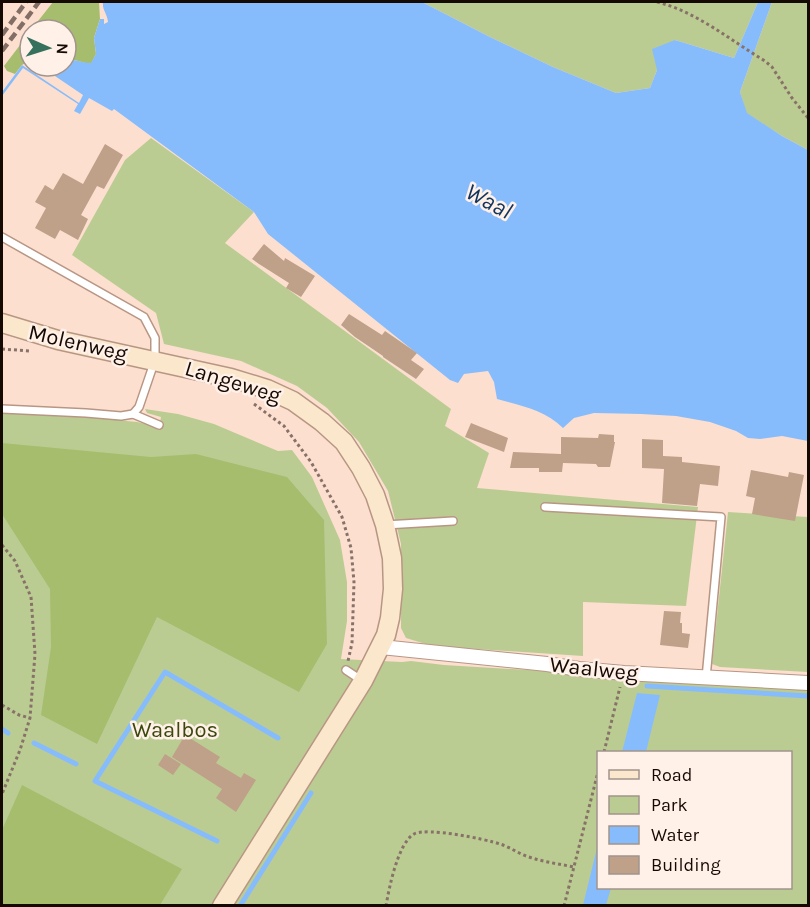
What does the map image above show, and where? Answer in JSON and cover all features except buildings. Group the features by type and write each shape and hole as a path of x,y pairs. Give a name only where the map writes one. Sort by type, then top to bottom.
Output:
{"main road":[{"name":"Molenweg","path":"2,324 58,340 155,360"},
{"name":"Langeweg","path":"155,360 267,388 293,401 322,422 344,442 375,495 386,525 392,558 393,589 390,618 381,647 363,681 222,906"}],"street":[{"name":"Waalweg","path":"381,647 624,673 808,682"}],"lane":[{"name":"Langeweg","path":"2,237 144,317 155,338 155,360"},
{"path":"133,414 139,407 155,360"},
{"path":"2,409 86,412 121,416 133,414 159,425"},
{"path":"545,507 721,517 706,678"},
{"path":"386,525 453,521"},
{"path":"346,670 363,681"}],"path":[{"path":"657,2 674,6 697,17 772,66 808,118"},
{"name":"Langeweg","path":"252,403 284,426 311,462 342,517 351,548 354,582 352,643 346,670"},
{"path":"2,545 15,561 32,597 35,654 30,718 2,794"},
{"path":"604,751 624,673"},
{"path":"2,705 19,715 30,718"},
{"path":"564,906 597,776"},
{"path":"386,906 400,852 408,838 424,831 498,843 527,856 574,867"}],"green space":[{"path":"53,2 99,2 100,19 94,38 96,54 91,64 78,61 78,18 40,18"},
{"path":"422,2 758,2 734,58 675,40 657,70 650,88 616,93 553,67"},
{"path":"772,2 808,2 808,150 746,113 740,92"},
{"path":"18,48 18,70 15,74 7,71 4,66"},
{"path":"151,138 254,212 225,243 451,409 445,426 489,453 477,488 698,507 686,606 583,602 583,656 432,646 406,638 401,628 401,544 388,491 359,442 327,408 297,386 241,361 164,344 156,313 72,255 125,160"},
{"name":"Waalbos","path":"145,409 178,414 214,424 278,451 292,450 312,477 340,540 347,582 347,621 341,659 411,661 444,665 808,687 808,905 2,906 2,410 137,422 159,427 161,417 147,413"},
{"path":"2,443 151,457 196,454 287,477 324,520 327,644 299,692 157,617 97,744 41,715 51,647 50,589 2,514"},
{"path":"728,512 808,517 808,672 720,667 712,664"},
{"path":"22,785 182,869 160,905 2,905 2,830"}],"water":[{"name":"Waal","path":"103,2 422,2 553,67 616,93 650,88 657,70 652,49 675,40 734,58 758,2 772,2 740,92 747,113 808,150 808,441 782,436 748,438 710,422 676,416 641,414 594,413 574,418 563,428 541,413 497,399 494,382 488,371 464,374 458,383 450,380 268,234 254,212 114,109 112,111 89,98 80,114 74,111 78,104 38,78 79,103 83,95 58,78 78,78 78,61 91,63 96,54 94,38 100,19 104,19 104,24 108,22"},
{"path":"18,70 18,75 2,96 2,92"},
{"path":"637,693 660,695 646,751 622,751"},
{"path":"597,848 597,889 611,889 606,905 583,905"}],"waterway":[{"path":"217,841 95,781 165,672 278,738"},
{"path":"647,686 808,696"},
{"path":"2,729 8,733"},
{"path":"34,743 76,764"},
{"path":"240,906 311,793"}],"railway":[{"path":"2,35 26,2"},
{"path":"2,51 39,2"}]}
